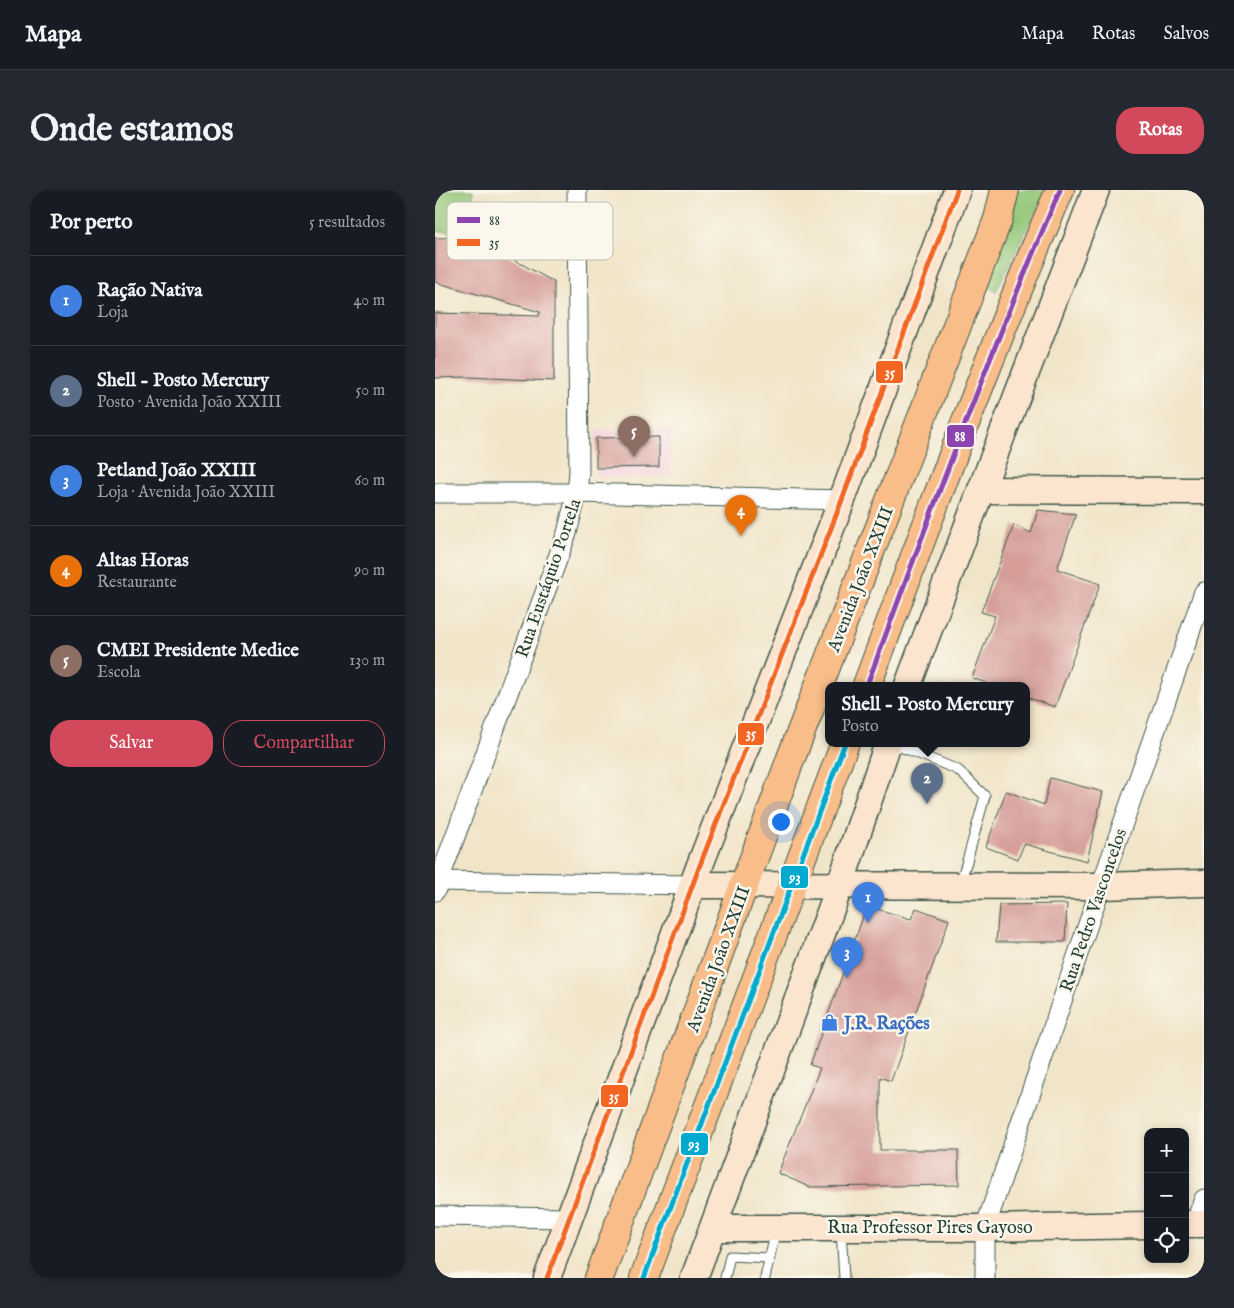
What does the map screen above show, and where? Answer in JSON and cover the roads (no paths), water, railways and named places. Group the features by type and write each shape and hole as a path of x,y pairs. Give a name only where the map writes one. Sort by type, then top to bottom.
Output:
{"main road":[{"name":"Avenida João XXIII","path":"599,1278 791,758 995,228 1005,190"},
{"path":"868,682 976,393 1060,192"},
{"path":"644,1278 844,747"}],"street":[{"path":"547,1278 693,885 842,500 957,190"},
{"path":"909,682 1096,190"},
{"name":"Rua Eustáquio Portela","path":"436,885 567,533 577,493 579,472 577,260"},
{"path":"981,490 1204,492"},
{"path":"435,493 577,493 842,500"},
{"name":"Rua Pedro Vasconcelos","path":"985,1278 985,1228 1101,886 1204,592"},
{"path":"694,1278 840,885 887,747"},
{"path":"436,885 1101,886 1204,883"},
{"path":"1195,1224 1204,1199"},
{"path":"435,1216 569,1218"},
{"name":"Rua Professor Pires Gayoso","path":"713,1228 985,1228 1144,1225"}],"lane":[{"path":"900,747 958,770 985,796 959,885"},
{"path":"765,1278 776,1228"},
{"path":"841,1228 844,1278"},
{"path":"725,1278 730,1256 770,1258"}],"place":[{"name":"CMEI Presidente Medice","path":"634,457"},
{"name":"Altas Horas","path":"741,536"},
{"name":"Shell - Posto Mercury","path":"927,804"},
{"name":"Ração Nativa","path":"868,923"},
{"name":"Petland João XXIII","path":"847,978"},
{"name":"J.R. Rações","path":"830,1023"}]}
